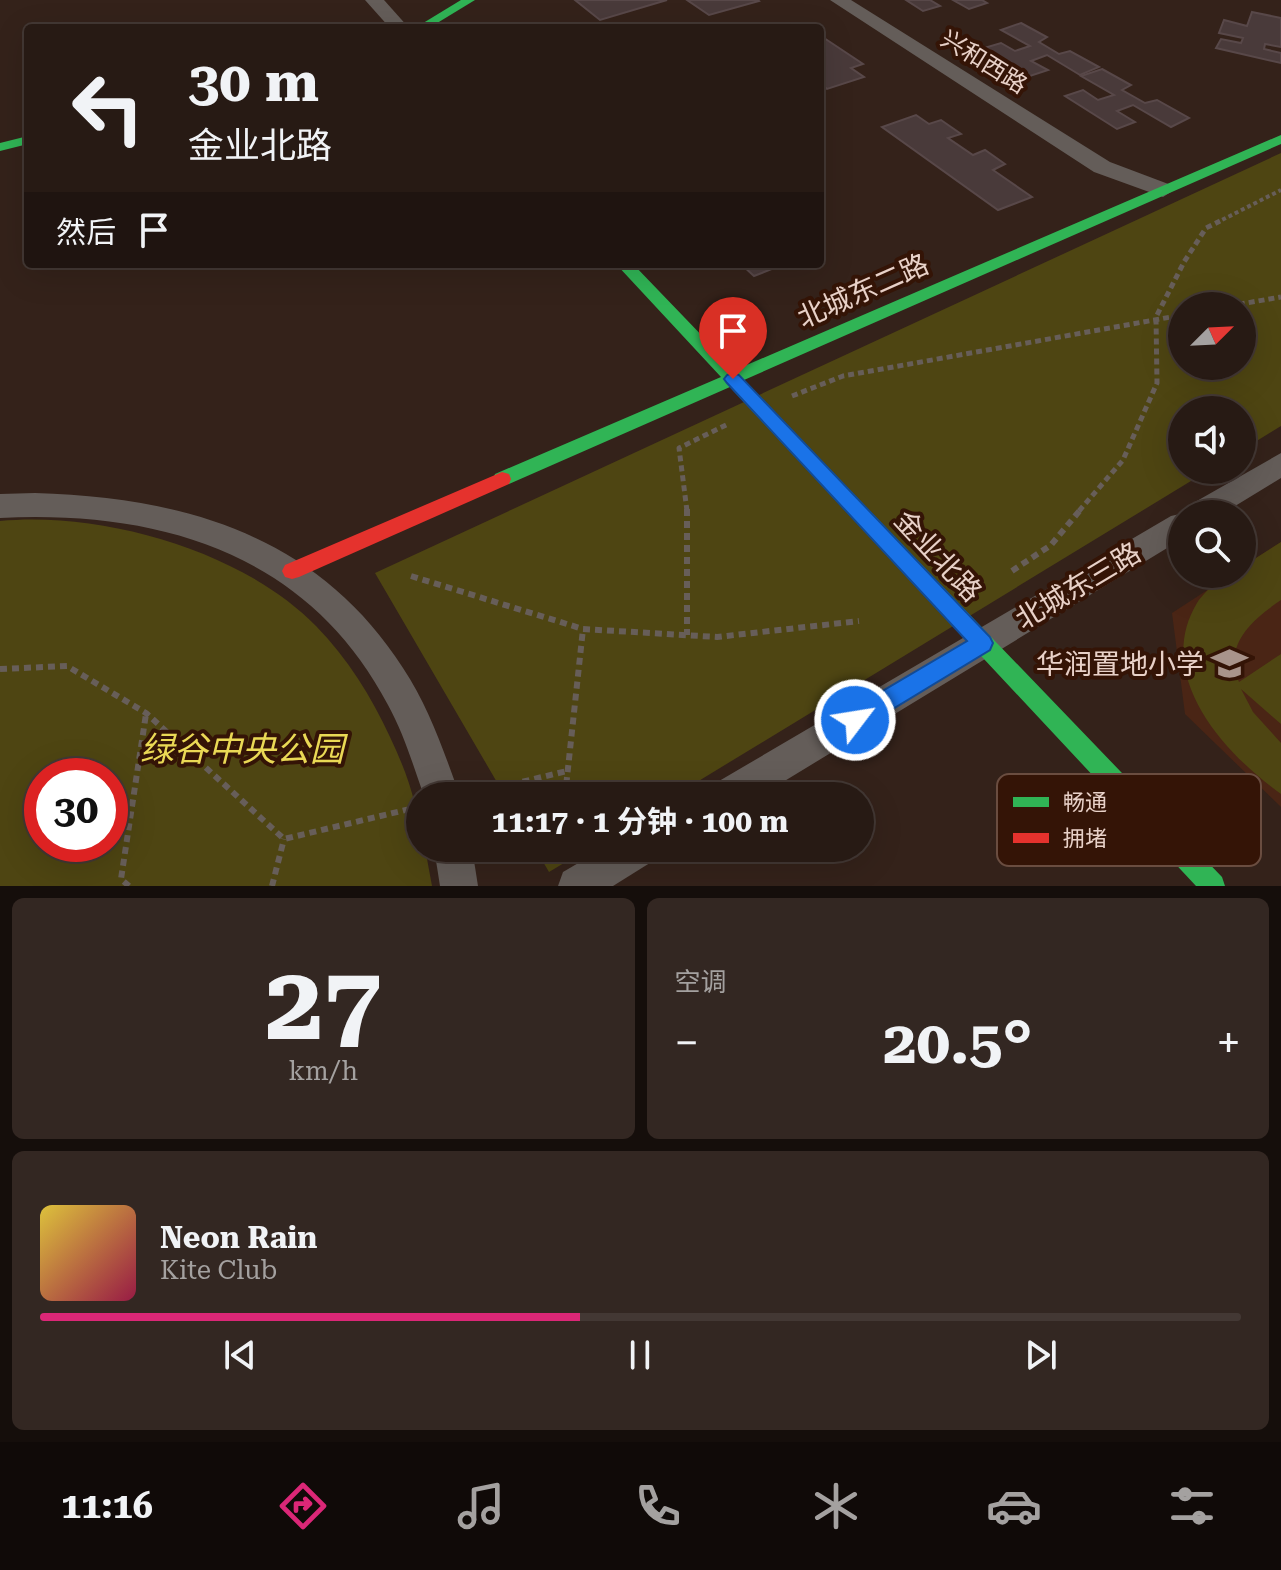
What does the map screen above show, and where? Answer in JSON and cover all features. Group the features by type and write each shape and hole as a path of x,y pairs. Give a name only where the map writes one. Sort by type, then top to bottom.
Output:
{"street":[{"path":"374,0 396,24"},
{"path":"428,24 469,0"},
{"name":"兴和西路","path":"839,0 1102,167"},
{"name":"北城东二路","path":"292,571 1281,139"},
{"path":"0,147 24,141"},
{"path":"1102,167 1132,181 1163,190"},
{"path":"1102,167 1123,189 1124,207"},
{"name":"金业北路","path":"628,268 1107,774"},
{"path":"1221,500 1281,464"},
{"path":"0,506 91,507 163,518 230,539 292,571 340,613 382,664 417,727 437,782"},
{"name":"北城东三路","path":"750,782 1168,532"},
{"path":"455,862 459,886"},
{"path":"577,886 617,862"},
{"name":"金业北路","path":"1194,866 1213,886"}],"path":[{"path":"1012,571 1051,545 1123,460 1157,383 1156,319 1184,262 1206,228 1281,190"},
{"path":"1256,301 1281,297"},
{"path":"687,635 689,526 679,448 760,408 843,376 1168,317"},
{"path":"411,576 583,629 717,637 859,621"},
{"path":"566,782 583,629"},
{"path":"0,669 67,666 146,713 284,839"},
{"path":"129,886 121,879 146,713"},
{"path":"521,782 567,771"},
{"path":"284,839 406,809"},
{"path":"272,886 284,839"}],"shaded area":[{"name":"华润置地小学","path":"1281,542 1281,807 1261,788 1261,774 1247,774 1185,714 1172,613 1210,588 1256,588 1256,558"}],"green space":[{"path":"1281,153 1281,426 1256,441 1256,396 1168,396 1168,484 1186,484 697,782 497,782 375,573"},
{"name":"绿谷中央公园","path":"0,521 83,523 126,530 211,557 286,600 316,626 338,652 375,707 408,782 406,782 406,862 428,862 432,886 0,886"},
{"name":"华润置地小学","path":"1281,542 1281,600 1243,634 1235,656 1235,668 1239,682 1281,654 1281,724 1241,689 1253,712 1281,743 1281,794 1261,778 1261,774 1257,774 1238,758 1218,735 1189,685 1184,658 1186,631 1201,598 1211,588 1256,588 1256,558"},
{"path":"543,862 566,862 549,872"}],"building":[{"path":"575,0 667,0 600,20"},
{"path":"687,0 758,0 759,1 709,15"},
{"path":"906,0 930,0 940,6 923,11"},
{"path":"953,0 982,0 987,3 969,9"},
{"path":"1252,12 1281,18 1281,47 1265,44 1264,49 1281,53 1281,63 1216,48 1221,39 1241,43 1243,38 1219,33 1224,20 1247,26"},
{"path":"1021,23 1047,37 1039,42 1059,54 1070,51 1099,67 1080,75 1047,55 1031,61 1048,70 1030,76 984,48 1001,43 1015,51 1030,46 1001,30"},
{"path":"824,38 863,64 851,68 864,77 827,89 824,86"},
{"path":"1102,69 1131,85 1122,90 1145,103 1157,100 1189,118 1171,127 1133,105 1117,111 1135,122 1117,129 1065,96 1083,90 1098,100 1114,95 1081,76"},
{"path":"916,115 929,124 941,120 961,134 948,138 973,155 985,150 1005,164 993,170 1032,197 998,210 882,127"},
{"path":"745,268 774,268 754,276"}],"traffic: fast":[{"path":"428,24 469,0"},
{"path":"502,479 1281,139"},
{"path":"0,147 24,141"},
{"path":"628,268 1107,774"},
{"path":"1194,866 1213,886"}],"traffic: jam":[{"path":"292,571 502,479"}],"place":[{"name":"华润置地小学","path":"1230,664"}],"route":[{"path":"733,379 983,643 855,720"}]}
